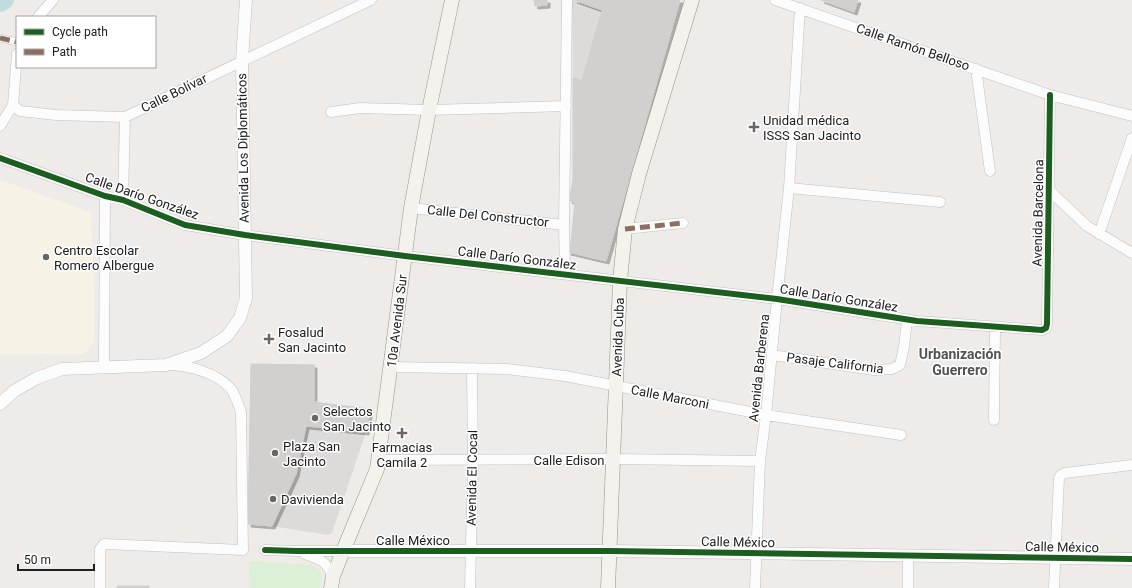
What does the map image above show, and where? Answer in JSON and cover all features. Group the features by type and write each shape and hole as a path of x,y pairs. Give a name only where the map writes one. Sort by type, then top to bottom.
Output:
{"main road":[{"name":"10a Avenida Sur","path":"332,582 343,551 373,479 378,460 411,208 429,110 452,0"},
{"name":"Avenida Cuba","path":"608,588 620,280 626,229 639,174 692,0"}],"street":[{"path":"39,16 53,0"},
{"name":"Avenida Los Diplomáticos","path":"0,404 14,391 37,378 62,370 166,365 201,353 227,336 240,318 246,298 242,60 246,0"},
{"name":"Calle Bolívar","path":"13,105 20,111 56,115 125,117 242,60 371,0"},
{"path":"565,274 564,225 567,0"},
{"name":"Calle Ramón Belloso","path":"775,0 1050,95 1132,116"},
{"name":"Avenida Barberena","path":"755,588 760,461 789,188 800,8"},
{"path":"0,38 16,42"},
{"path":"0,126 13,105 16,68"},
{"path":"976,69 990,171"},
{"name":"Avenida Barcelona","path":"1042,330 1046,328 1047,324 1050,95"},
{"path":"331,112 360,108 429,110 566,106"},
{"path":"123,200 125,117"},
{"path":"1099,234 1132,138"},
{"name":"Calle Darío González","path":"0,158 105,196 123,200 185,225 245,235 405,256 777,299 907,320 1042,330"},
{"path":"789,188 940,202"},
{"path":"1049,190 1087,226 1132,253"},
{"path":"104,367 105,196"},
{"name":"Calle Del Constructor","path":"411,208 564,225"},
{"path":"626,229 684,223"},
{"name":"Pasaje California","path":"772,355 874,370 892,369 900,365 907,320"},
{"path":"994,420 995,327"},
{"path":"100,588 100,549 104,544 109,543 243,550 241,412 235,396 227,386 206,373 191,367 166,365"},
{"name":"Calle Marconi","path":"391,367 507,369 565,376 766,415 901,435"},
{"name":"Avenida El Cocal","path":"470,588 473,460 472,368"},
{"name":"Calle Edison","path":"378,460 613,459 760,461"},
{"path":"1054,588 1059,478 1065,473 1132,465"},
{"path":"265,550 343,551"},
{"path":"297,551 326,563 332,582"},
{"name":"Calle México","path":"343,551 610,551 1132,559"},
{"path":"908,556 908,588"}],"shaded area":[{"path":"572,0 602,10 582,81 573,78"},
{"name":"Centro Escolar Romero Albergue","path":"0,180 91,212 94,285 94,343 84,354 0,355"},
{"path":"306,426 366,432 332,533 328,535 272,526 296,474"}],"green space":[{"path":"249,561 312,565 322,574 320,588 250,588"}],"building":[{"path":"534,0 547,0 547,5 535,6"},
{"path":"574,0 680,0 606,261 568,252 571,242 575,203 569,200 573,181 573,78 582,81 602,10"},
{"path":"821,0 858,0 854,12"},
{"name":"Plaza San Jacinto","path":"251,364 314,365 314,402 370,409 366,432 306,426 296,474 272,526 248,524"},
{"path":"117,586 149,586 149,588 117,588"}],"waterway":[{"path":"0,3 5,0"}],"marked path":[{"path":"0,38 16,42"},
{"path":"625,229 683,223"}],"cycle path":[{"path":"0,158 105,196 123,200 185,225 245,235 405,256 777,299 917,321 1042,330 1046,328 1047,324 1050,95"},
{"path":"265,550 610,551 1132,559"}],"place":[{"name":"Unidad médica ISSS San Jacinto","path":"754,127"},
{"name":"Centro Escolar Romero Albergue","path":"46,257"},
{"name":"Fosalud San Jacinto","path":"269,339"},
{"name":"Selectos San Jacinto","path":"315,418"},
{"name":"Farmacias Camila 2","path":"402,433"},
{"name":"Plaza San Jacinto","path":"275,453"},
{"name":"Davivienda","path":"273,499"}],"district":[{"name":"Urbanización Guerrero","path":"960,362"}]}
